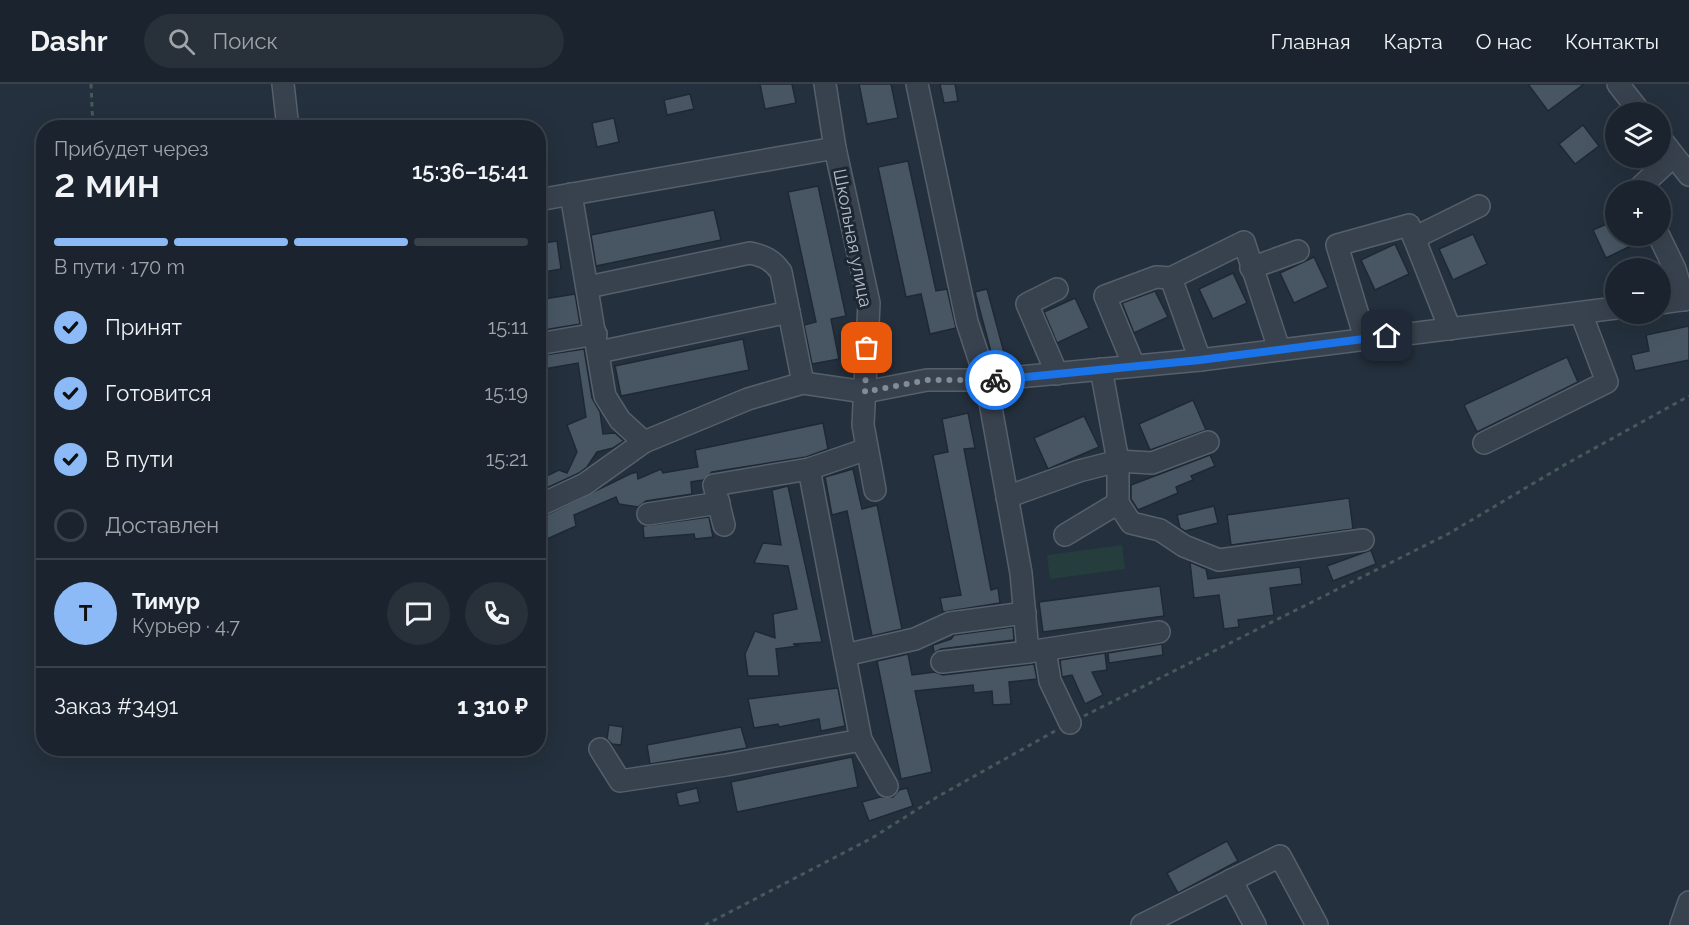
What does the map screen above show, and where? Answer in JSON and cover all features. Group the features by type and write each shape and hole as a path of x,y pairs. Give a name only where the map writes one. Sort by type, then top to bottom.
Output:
{"street":[{"path":"282,84 287,120"},
{"name":"Школьная улица","path":"825,84 835,148 869,303 863,425 874,490"},
{"path":"917,84 967,322 986,380 1021,573 1025,613 1037,651 1070,723"},
{"path":"1618,84 1632,102"},
{"path":"546,199 835,148"},
{"path":"1671,152 1689,175"},
{"path":"1648,180 1661,168"},
{"path":"571,194 598,343 605,396 620,420 644,442"},
{"path":"1414,238 1479,206"},
{"path":"1365,338 1337,245 1409,225 1450,329"},
{"path":"1134,366 1105,296 1156,277 1171,278 1244,242 1279,349"},
{"path":"1664,246 1686,299 1671,301"},
{"path":"1251,268 1298,251"},
{"path":"588,287 750,253 762,255 775,263 781,272 803,383"},
{"path":"1171,278 1200,360"},
{"path":"1057,289 1027,304 1057,374"},
{"path":"546,502 585,484 644,442 748,399 803,383 865,392 927,380 986,380 1200,360 1605,310"},
{"path":"546,344 598,343 789,312"},
{"path":"1484,443 1607,382 1581,313"},
{"path":"1101,369 1118,461 1118,503 1131,523 1160,530 1184,546 1219,560 1363,540"},
{"path":"1007,497 1079,471 1118,461 1152,463 1208,442"},
{"path":"724,525 714,485 809,469 867,449"},
{"path":"809,469 861,740 887,786"},
{"path":"648,514 719,503"},
{"path":"1065,535 1118,503"},
{"path":"845,655 915,639 950,623 1025,613"},
{"path":"942,662 1037,651 1159,632"},
{"path":"600,749 620,781 726,765 861,740"},
{"path":"1142,925 1280,856 1317,925"},
{"path":"1231,880 1255,925"}],"path":[{"path":"91,84 93,120"},
{"path":"705,925 872,838 937,797 1070,723 1448,534 1566,464 1689,396"}],"green space":[{"path":"1122,545 1125,569 1050,579 1047,555"}],"building":[{"path":"760,84 792,84 796,103 765,109"},
{"path":"859,84 891,84 898,118 867,124"},
{"path":"940,84 955,84 958,101 944,103"},
{"path":"1528,84 1584,84 1548,111"},
{"path":"690,94 694,109 667,115 664,100"},
{"path":"614,118 619,142 597,147 592,123"},
{"path":"1583,125 1599,146 1575,164 1559,144"},
{"path":"908,161 936,291 947,289 956,328 930,334 921,294 906,297 878,167"},
{"path":"818,186 846,316 831,319 839,359 812,364 804,325 816,322 788,192"},
{"path":"714,210 721,240 596,266 591,235"},
{"path":"1605,225 1605,246 1631,246 1606,258 1593,230"},
{"path":"1473,234 1487,264 1453,280 1439,249"},
{"path":"557,241 561,269 546,272 546,243"},
{"path":"1395,244 1409,274 1375,290 1361,260"},
{"path":"1314,257 1328,287 1294,303 1280,273"},
{"path":"1233,273 1247,303 1213,319 1199,289"},
{"path":"987,289 1006,360 994,363 975,292"},
{"path":"1155,291 1168,317 1134,333 1122,303"},
{"path":"575,294 580,324 546,330 546,299"},
{"path":"1075,298 1089,328 1057,343 1044,312"},
{"path":"1689,326 1689,360 1635,371 1631,355 1649,351 1646,335"},
{"path":"743,339 749,370 621,396 615,366"},
{"path":"584,349 592,398 600,412 603,434 615,433 624,441 613,448 597,452 587,467 579,473 546,488 546,476 559,470 567,473 577,452 567,425 586,417 578,363 546,369 546,355"},
{"path":"1567,357 1578,382 1477,432 1464,405"},
{"path":"1193,400 1206,430 1150,450 1139,424"},
{"path":"968,413 975,448 964,449 991,590 998,588 1000,603 943,612 940,598 961,595 933,455 948,452 942,419"},
{"path":"1084,416 1099,447 1048,469 1034,438"},
{"path":"823,423 828,449 806,457 712,472 703,480 691,482 692,494 646,501 638,507 619,504 616,497 574,515 576,526 547,539 546,515 630,474 637,472 638,479 661,469 663,473 698,467 695,450"},
{"path":"1210,455 1215,466 1191,476 1193,480 1176,487 1178,493 1138,510 1131,499 1131,485"},
{"path":"853,469 862,509 877,505 902,629 872,636 847,511 832,515 825,477"},
{"path":"788,486 822,642 793,644 798,646 776,649 779,676 748,676 745,654 755,631 775,638 773,614 797,609 788,566 754,563 763,543 781,545 772,490"},
{"path":"1349,498 1353,529 1231,545 1227,515"},
{"path":"1214,506 1218,523 1185,531 1180,528 1177,515"},
{"path":"709,517 713,537 695,539 694,534 644,538 643,526"},
{"path":"1371,550 1376,564 1333,581 1327,566"},
{"path":"1190,562 1206,569 1208,579 1300,567 1302,584 1270,588 1274,615 1238,620 1239,627 1224,629 1219,595 1194,598"},
{"path":"1160,586 1164,616 1043,632 1039,602"},
{"path":"1013,627 1014,640 941,649 934,653 933,645 951,639 954,635"},
{"path":"1162,644 1163,655 1109,663 1108,653"},
{"path":"1105,653 1107,670 1092,672 1103,695 1085,704 1072,675 1062,677 1060,660"},
{"path":"908,654 912,675 935,672 943,675 1034,664 1037,679 1009,682 1011,704 993,705 992,691 974,693 973,685 915,691 932,772 901,779 877,661"},
{"path":"838,688 845,726 821,731 819,719 779,727 778,724 754,728 748,699"},
{"path":"609,725 623,727 621,745 612,744 607,739"},
{"path":"741,727 747,748 650,764 647,745"},
{"path":"852,757 858,787 737,812 731,782"},
{"path":"697,788 700,802 679,806 676,793"},
{"path":"907,788 913,806 869,821 862,802 880,797 893,797 899,790"},
{"path":"1227,841 1238,861 1178,893 1167,873"}],"way so far":[{"path":"867,348 865,392 927,380 995,380"}],"route":[{"path":"995,380 1200,360 1387,336"}]}
